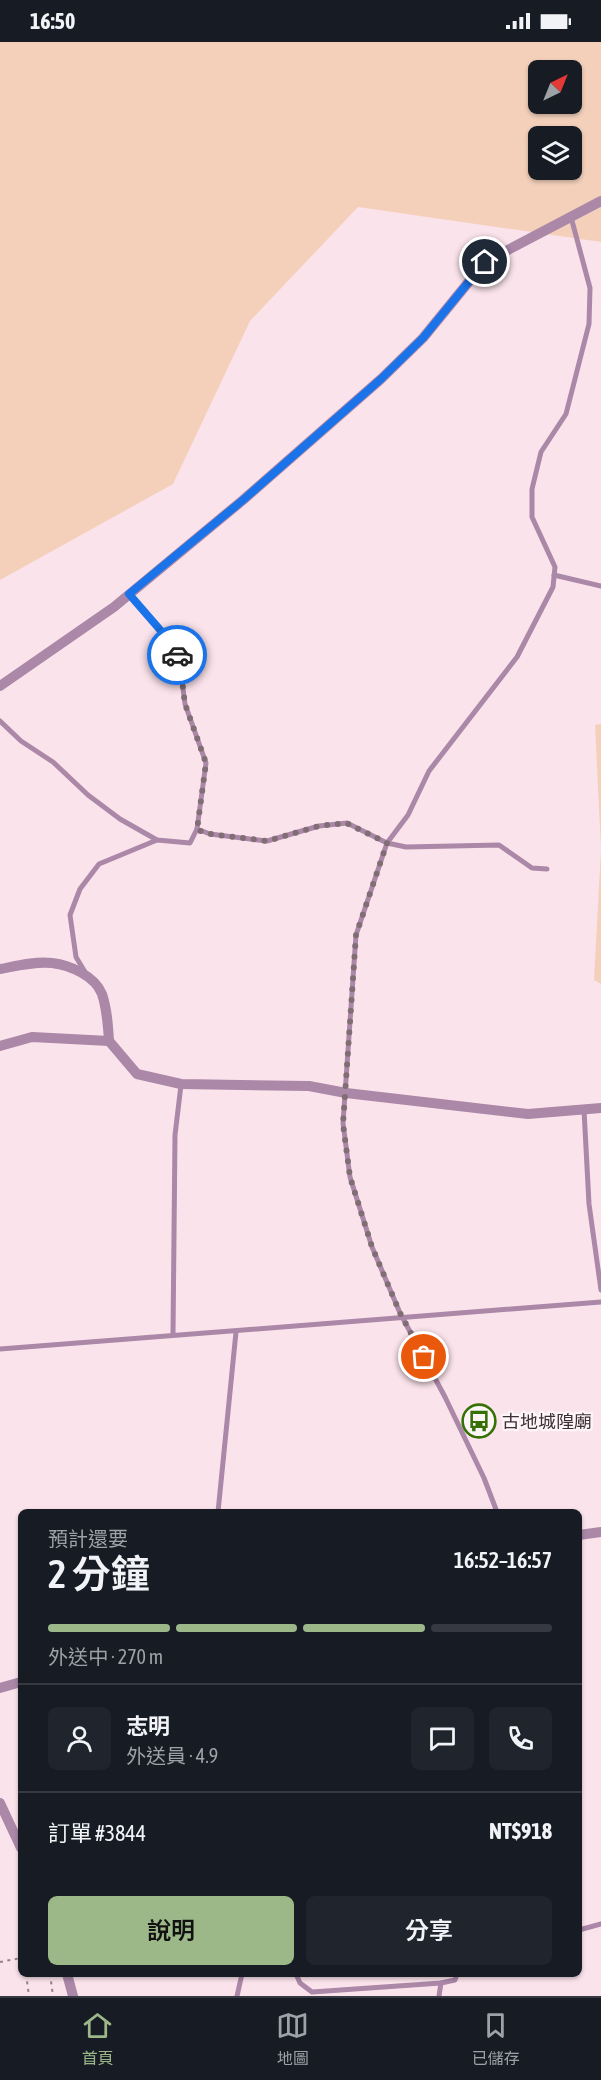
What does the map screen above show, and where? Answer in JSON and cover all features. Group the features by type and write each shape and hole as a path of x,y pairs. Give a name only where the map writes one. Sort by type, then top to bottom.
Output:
{"street":[{"path":"0,686 114,607 243,500 381,379 423,338 485,262 601,201"},
{"path":"0,969 52,963 85,974 101,992 108,1021 109,1041 136,1074 181,1084 309,1086 346,1093 528,1114 601,1108"},
{"path":"0,1046 32,1037 109,1041"},
{"path":"582,1535 601,1532"},
{"path":"0,1688 18,1683"},
{"path":"0,1803 18,1842"},
{"path":"68,1977 74,1996"}],"lane":[{"path":"496,1509 484,1478 455,1418 402,1317 372,1247 350,1177 343,1124 356,935 387,843 408,815 429,771 517,657 553,587 555,567 532,517 532,489 541,452 566,414 589,324 590,288 571,217"},
{"path":"554,575 601,586"},
{"path":"0,721 21,741 53,762 88,795 120,819 157,840 190,843 197,830 206,763 185,704 175,647 129,594"},
{"path":"197,830 210,834 267,841 319,826 346,823 387,843 406,847 499,844 531,868 547,869"},
{"path":"85,974 76,957 70,915 80,889 99,864 157,840"},
{"path":"173,1335 176,1135 181,1084"},
{"path":"584,1108 589,1204 601,1290"},
{"path":"0,1350 601,1302"},
{"path":"218,1509 236,1332"},
{"path":"582,1929 601,1924"},
{"path":"237,1996 241,1977"},
{"path":"297,1977 300,1983 312,1992 441,1983 455,1980 456,1977"},
{"path":"439,1996 441,1983"}],"path":[{"path":"0,1962 18,1959"},
{"path":"26,1977 29,1996"},
{"path":"51,1977 53,1996"}],"shaded area":[{"path":"0,42 601,42 601,242 358,207 250,321 173,484 0,580"},
{"path":"601,724 601,849 595,725"},
{"path":"601,849 601,984 594,980"}],"way so far":[{"path":"177,655 185,704 206,763 197,830 210,834 267,841 319,826 346,823 387,843 356,935 343,1124 350,1177 372,1247 400,1313 424,1357"}],"place":[{"name":"古地城隍廟","path":"479,1421"}],"route":[{"path":"177,655 175,647 129,594 243,500 381,379 423,338 485,262"}]}
